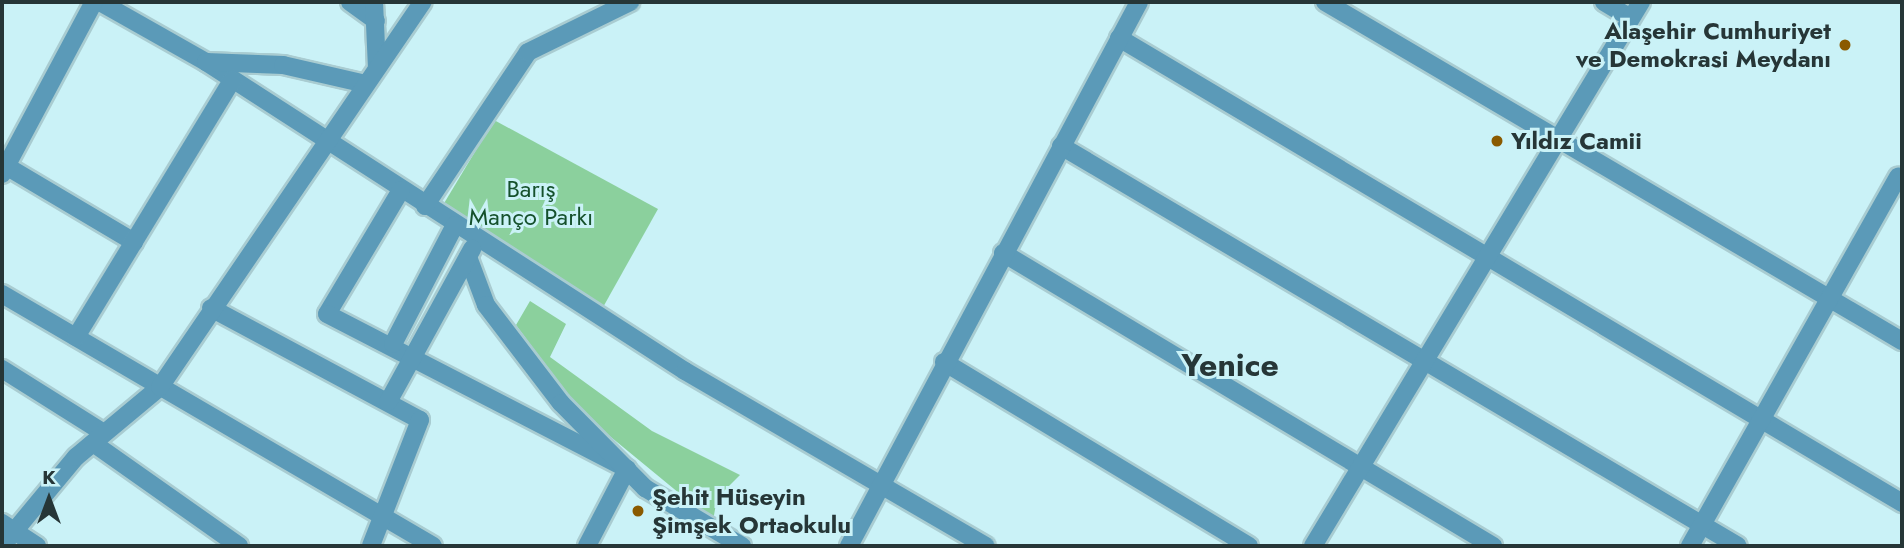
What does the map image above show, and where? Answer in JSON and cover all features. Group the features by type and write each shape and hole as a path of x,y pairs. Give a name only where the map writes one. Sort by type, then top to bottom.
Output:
{"street":[{"path":"94,2 4,170 134,242"},
{"path":"100,2 206,62 477,240 986,546"},
{"path":"350,2 376,21"},
{"path":"374,2 377,67"},
{"path":"2,546 6,526 99,438 160,387 211,308 328,143 423,2"},
{"path":"849,546 885,486 944,362 1139,2"},
{"path":"1325,2 1902,341"},
{"path":"1604,2 1631,18"},
{"path":"1313,546 1641,2"},
{"path":"425,206 528,52 622,3"},
{"path":"1119,38 1902,503"},
{"path":"206,62 283,65 366,83"},
{"path":"76,337 232,80"},
{"path":"1061,146 1738,546"},
{"path":"1690,546 1898,177"},
{"path":"401,190 327,314 393,344 412,359 627,469"},
{"path":"393,344 455,226"},
{"path":"388,402 477,240"},
{"path":"1003,253 1493,546"},
{"path":"468,257 486,305 520,355 645,488 742,546"},
{"path":"2,294 433,546"},
{"path":"211,308 420,420 371,546"},
{"path":"944,362 1250,546"},
{"path":"2,369 99,438 233,544"},
{"path":"587,546 627,469"},
{"path":"6,526 37,546"}],"green space":[{"name":"Barış Manço Parkı","path":"494,120 658,209 602,309 440,210"},
{"path":"530,301 566,324 550,357 652,431 740,475 717,498 713,521 578,410 516,325"}],"place":[{"name":"Alaşehir Cumhuriyet ve Demokrasi Meydanı","path":"1845,45"},
{"name":"Yıldız Camii","path":"1497,141"},
{"name":"Şehit Hüseyin Şimşek Ortaokulu","path":"638,511"}],"district":[{"name":"Yenice","path":"1230,365"}]}
